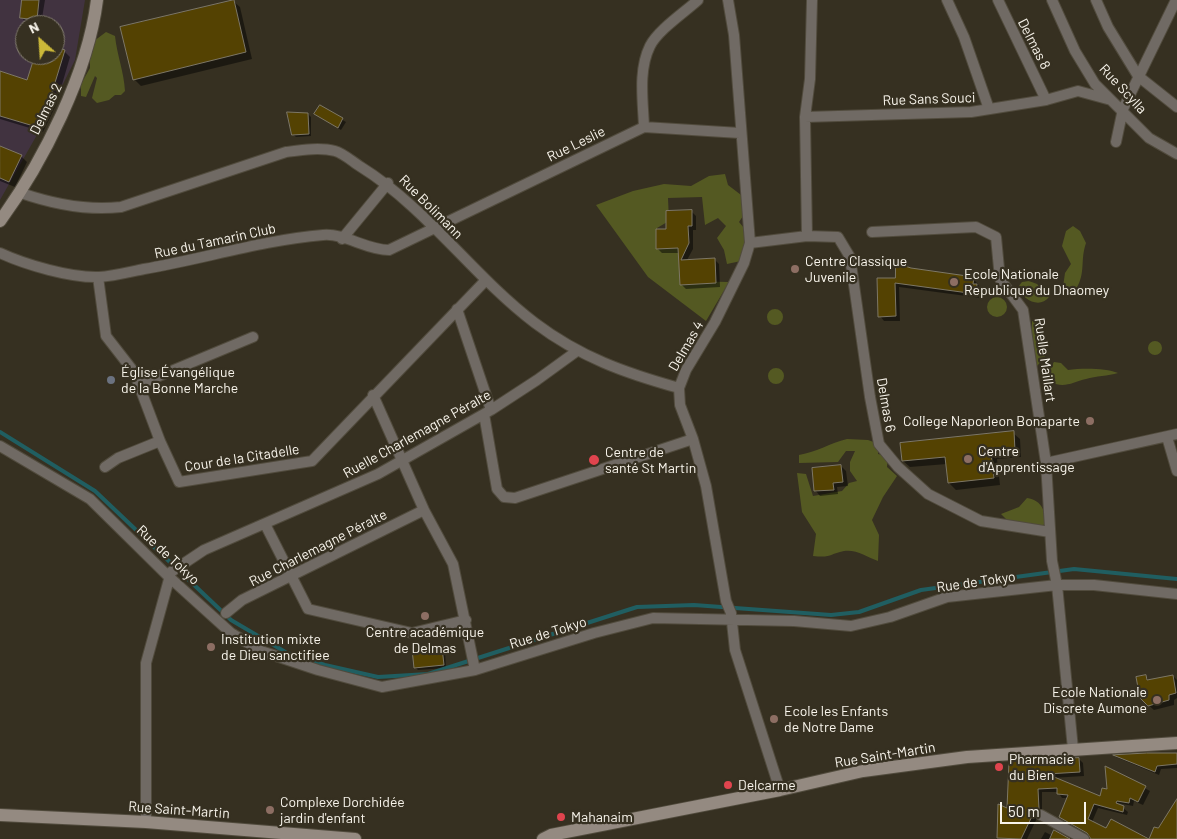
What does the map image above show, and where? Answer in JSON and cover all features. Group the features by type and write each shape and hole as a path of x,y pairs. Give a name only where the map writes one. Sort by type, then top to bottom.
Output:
{"street":[{"name":"Delmas 2","path":"0,221 21,193 81,69 94,27 97,0"},
{"path":"644,127 642,82 650,45 666,27 698,0"},
{"name":"Delmas 4","path":"728,0 734,35 750,244 744,262 715,322 686,370 679,388 680,405 693,439 706,486 726,602 731,616 735,650 780,790"},
{"path":"807,236 805,117 810,79 812,0"},
{"path":"947,0 964,37 989,109"},
{"name":"Delmas 8","path":"998,0 1046,100"},
{"name":"Rue Scylla","path":"1052,0 1075,52 1095,84 1149,138 1177,154"},
{"path":"1096,0 1108,27 1138,76 1177,107"},
{"path":"1116,142 1123,110 1176,0"},
{"name":"Rue Sans Souci","path":"805,117 971,112 1046,100 1078,91 1111,100"},
{"name":"Rue Leslie","path":"433,229 644,127 740,133"},
{"name":"Rue Bolimann","path":"21,193 49,203 102,209 121,207 286,152 305,149 336,151 388,184 486,280 535,323 576,351 625,372 679,388"},
{"path":"342,238 388,184"},
{"name":"Ruelle Maillart","path":"872,232 976,227 996,237 1000,280 1023,310 1046,463 1052,561 1057,585"},
{"name":"Rue du Tamarin Club","path":"0,253 19,262 59,272 98,277 197,260 285,240 326,235 372,248 389,250 433,229"},
{"name":"Delmas 6","path":"750,244 807,236 838,237 850,257 879,444 898,467 928,494 981,521 1050,532"},
{"name":"Cour de la Citadelle","path":"98,277 106,336 134,372 140,384 160,440 179,482 312,461 486,280"},
{"path":"457,309 487,412 497,489 504,497 515,498 693,439"},
{"path":"140,384 253,338"},
{"name":"Ruelle Charlemagne Péralte","path":"169,574 204,550 378,474 487,412 537,380 576,351"},
{"path":"373,396 424,510 453,564 475,670"},
{"path":"1046,463 1172,436 1177,470"},
{"path":"105,467 118,458 160,440"},
{"name":"Rue de Tokyo","path":"0,446 90,499 231,633 261,651 318,670 382,687 475,670 594,633 654,618 731,616 851,626 890,617 947,597 1057,585 1094,585 1177,594"},
{"name":"Rue Charlemagne Péralte","path":"226,613 242,600 292,577 424,510"},
{"path":"265,524 308,609 412,633 466,620"},
{"path":"146,822 146,663 169,574"},
{"path":"1057,585 1073,749"},
{"name":"Rue Saint-Martin","path":"543,839 551,835 780,790 863,771 967,758 1177,743"},
{"name":"Rue Saint-Martin","path":"0,815 146,822 355,839"},
{"path":"1041,815 1084,839"}],"shaded area":[{"path":"0,0 85,0 75,60 42,126 0,200"}],"green space":[{"path":"106,32 115,36 125,91 121,95 115,95 109,100 97,103 92,98 97,78 95,76 86,97 81,96 81,84 90,68 90,57 94,41"},
{"path":"725,174 728,185 745,198 745,213 739,222 749,234 741,261 727,264 724,250 717,238 726,226 718,218 705,225 702,197 668,198 669,221 657,228 658,238 679,241 684,281 729,282 706,321 648,277 596,205 633,191 664,184 691,186 709,176"},
{"path":"1073,226 1080,231 1086,243 1079,283 1076,289 1067,292 1063,287 1065,273 1071,264 1062,246 1066,231"},
{"path":"1029,281 1037,284 1049,297 1045,301 1036,303 1023,296 1018,287 1022,282"},
{"path":"997,297 1004,300 1007,307 1004,314 997,317 990,314 987,307 990,300"},
{"path":"775,309 783,317 775,325 767,317"},
{"path":"1032,321 1042,321 1044,329 1039,335 1047,341 1045,357 1037,366 1027,350 1032,340"},
{"path":"1155,341 1160,343 1162,348 1160,353 1155,355 1150,353 1148,348 1150,343"},
{"path":"1054,362 1061,363 1068,370 1094,369 1118,373 1060,385 1051,382 1049,370"},
{"path":"776,368 784,376 776,384 768,376"},
{"path":"847,439 868,440 879,444 878,454 888,456 887,467 897,476 883,497 872,520 879,535 878,561 857,552 848,551 827,556 813,556 816,534 802,512 797,473 806,474 813,496 842,491 849,483 857,481 850,471 850,462 855,451 846,451 838,462 799,463 799,455"},
{"path":"1027,498 1040,504 1045,517 1043,528 1008,521 1001,514 1019,507"}],"building":[{"path":"22,0 39,0 38,15 20,15"},
{"path":"234,0 246,52 133,80 120,27"},
{"path":"32,65 60,65 50,99 37,127 0,116 0,71 27,80"},
{"path":"320,105 343,118 338,128 314,114"},
{"path":"287,112 308,113 309,134 292,135"},
{"path":"0,146 22,155 9,182 0,178"},
{"path":"692,210 692,226 688,226 689,243 681,260 715,258 716,283 680,285 678,248 656,249 656,229 666,229 666,211"},
{"path":"896,263 911,268 974,277 973,284 977,284 976,294 895,283 896,316 878,317 877,278 895,278"},
{"name":"Centre d'Apprentissage","path":"1014,431 1015,451 991,453 994,478 948,483 945,457 902,461 900,443"},
{"path":"841,465 843,482 833,483 834,490 814,491 812,468"},
{"path":"442,647 444,665 414,668 412,649"},
{"path":"1146,675 1147,680 1173,675 1176,693 1169,695 1169,700 1148,706 1140,698 1136,677"},
{"path":"1177,753 1177,764 1157,766 1155,772 1113,755"},
{"path":"1079,758 1080,772 1047,774 1100,796 1102,788 1107,789 1105,766 1146,786 1138,802 1130,798 1129,803 1117,801 1116,803 1124,806 1123,812 1094,804 1088,819 1106,828 1111,819 1149,839 1091,839 1087,833 1059,817 1068,795 1057,794 1057,788 1038,789 1039,809 1035,810 1021,839 997,838 998,804 1007,808 1009,762"},
{"path":"1177,799 1177,839 1149,839 1154,827 1158,828"},
{"path":"1054,830 1070,839 1050,839"}],"waterway":[{"path":"0,432 95,491 231,620 287,653 325,665 378,677 428,674 637,607 694,605 831,615 859,612 921,590 1074,569 1177,579"}],"place":[{"name":"Centre Classique Juvenile","path":"795,269"},
{"name":"Ecole Nationale Republique du Dhaomey","path":"954,282"},
{"name":"Église Évangélique de la Bonne Marche","path":"111,380"},
{"name":"College Naporleon Bonaparte","path":"1090,421"},
{"name":"Centre d'Apprentissage","path":"968,459"},
{"name":"Centre de santé St Martin","path":"594,460"},
{"name":"Centre académique de Delmas","path":"425,616"},
{"name":"Institution mixte de Dieu sanctifiee","path":"211,647"},
{"name":"Ecole Nationale Discrete Aumone","path":"1157,700"},
{"name":"Ecole les Enfants de Notre Dame","path":"774,719"},
{"name":"Pharmacie du Bien","path":"999,767"},
{"name":"Delcarme","path":"728,785"},
{"name":"Complexe Dorchidée jardin d'enfant","path":"270,810"},
{"name":"Mahanaim","path":"561,817"}]}
